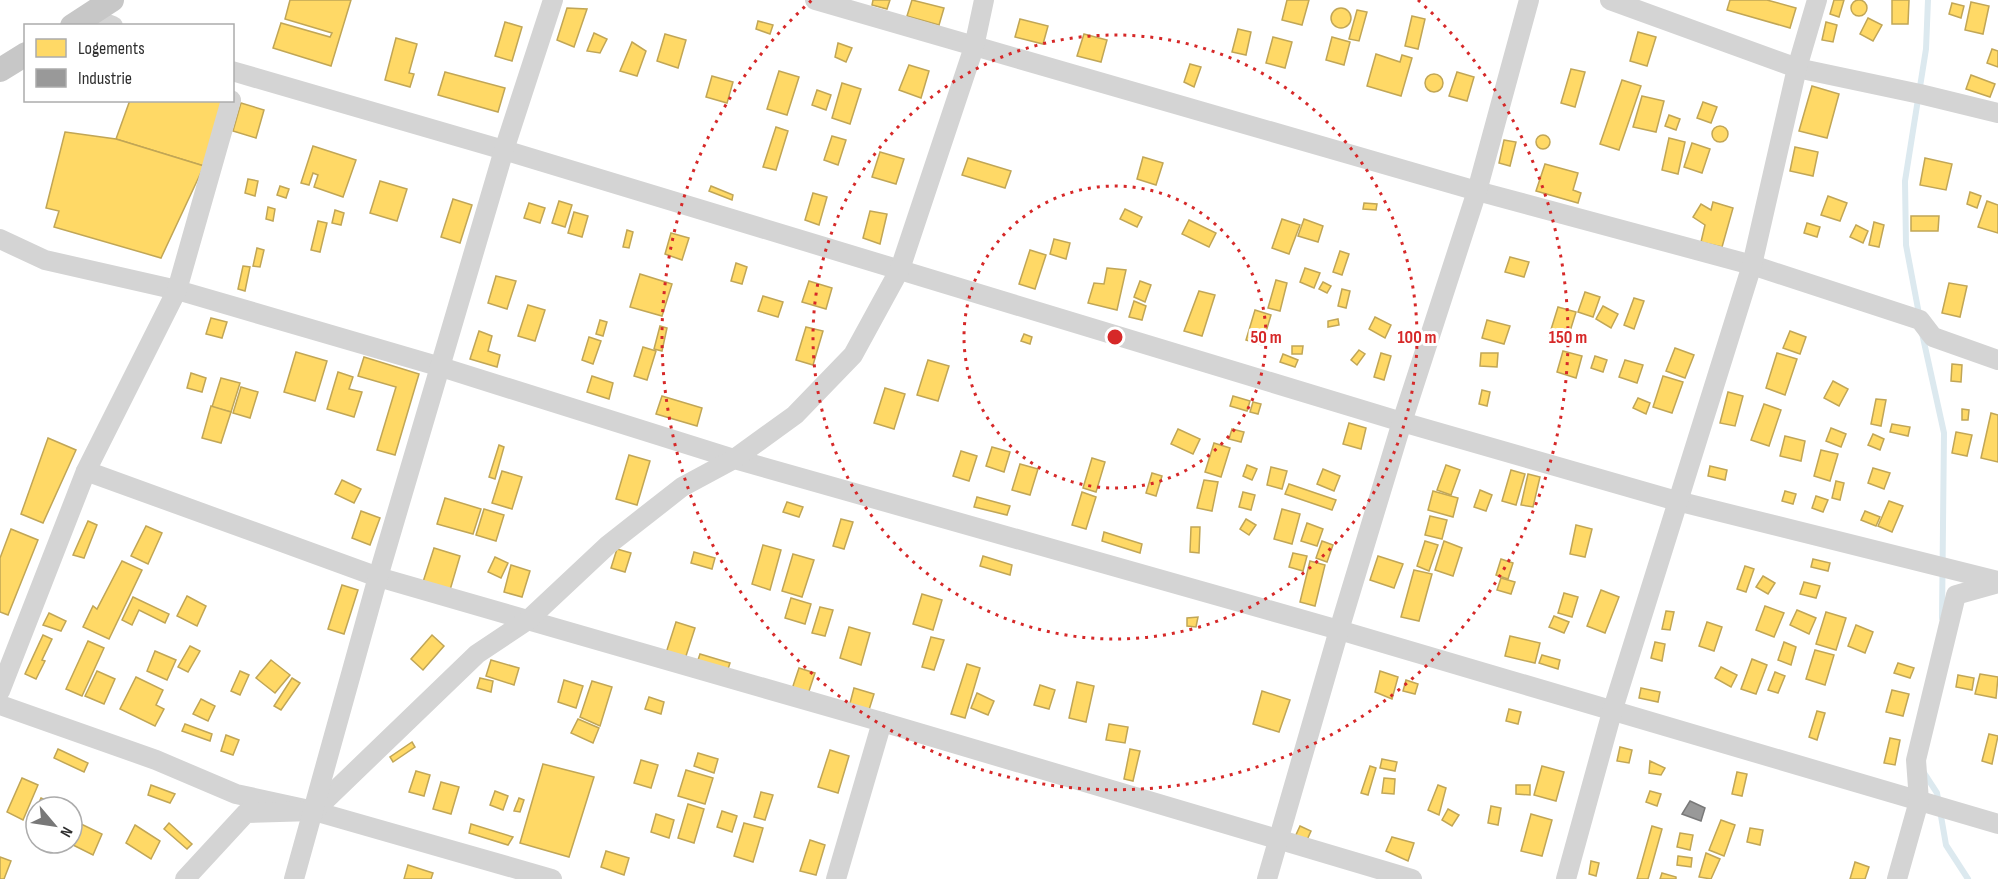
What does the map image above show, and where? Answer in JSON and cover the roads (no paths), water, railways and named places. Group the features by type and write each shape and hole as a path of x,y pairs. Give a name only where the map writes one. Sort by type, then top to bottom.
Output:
{"main road":[{"path":"79,21 112,0"},
{"path":"0,70 24,55"}],"street":[{"path":"294,879 378,578 504,150 553,0"},
{"path":"815,0 1477,191 1752,265 1920,320 1933,337 1998,360"},
{"path":"185,879 246,813 314,812 477,654 528,620 608,544 682,487 734,459 795,415 853,355 900,269 974,47 984,0"},
{"path":"1267,879 1402,422 1477,191 1529,0"},
{"path":"1610,0 1797,68 1998,113"},
{"path":"1566,879 1612,712 1752,265 1797,68 1817,0"},
{"path":"79,21 99,24"},
{"path":"235,72 504,150 1402,422 1677,501 1943,566 1998,582"},
{"path":"0,691 86,471 177,290 230,102"},
{"path":"0,239 45,260 177,290 441,367 734,459 1339,630 1998,824"},
{"path":"86,471 378,578 882,722 1412,879"},
{"path":"1897,879 1919,801 1916,760 1956,595 1998,582"},
{"path":"0,705 156,760 236,794 314,812 552,879"},
{"path":"836,879 882,722"}],"waterway":[{"path":"1919,314 1906,245 1905,181 1926,49 1928,0"},
{"path":"1922,333 1944,433 1942,618"},
{"path":"1924,773 1937,793 1946,845 1968,879"}]}
